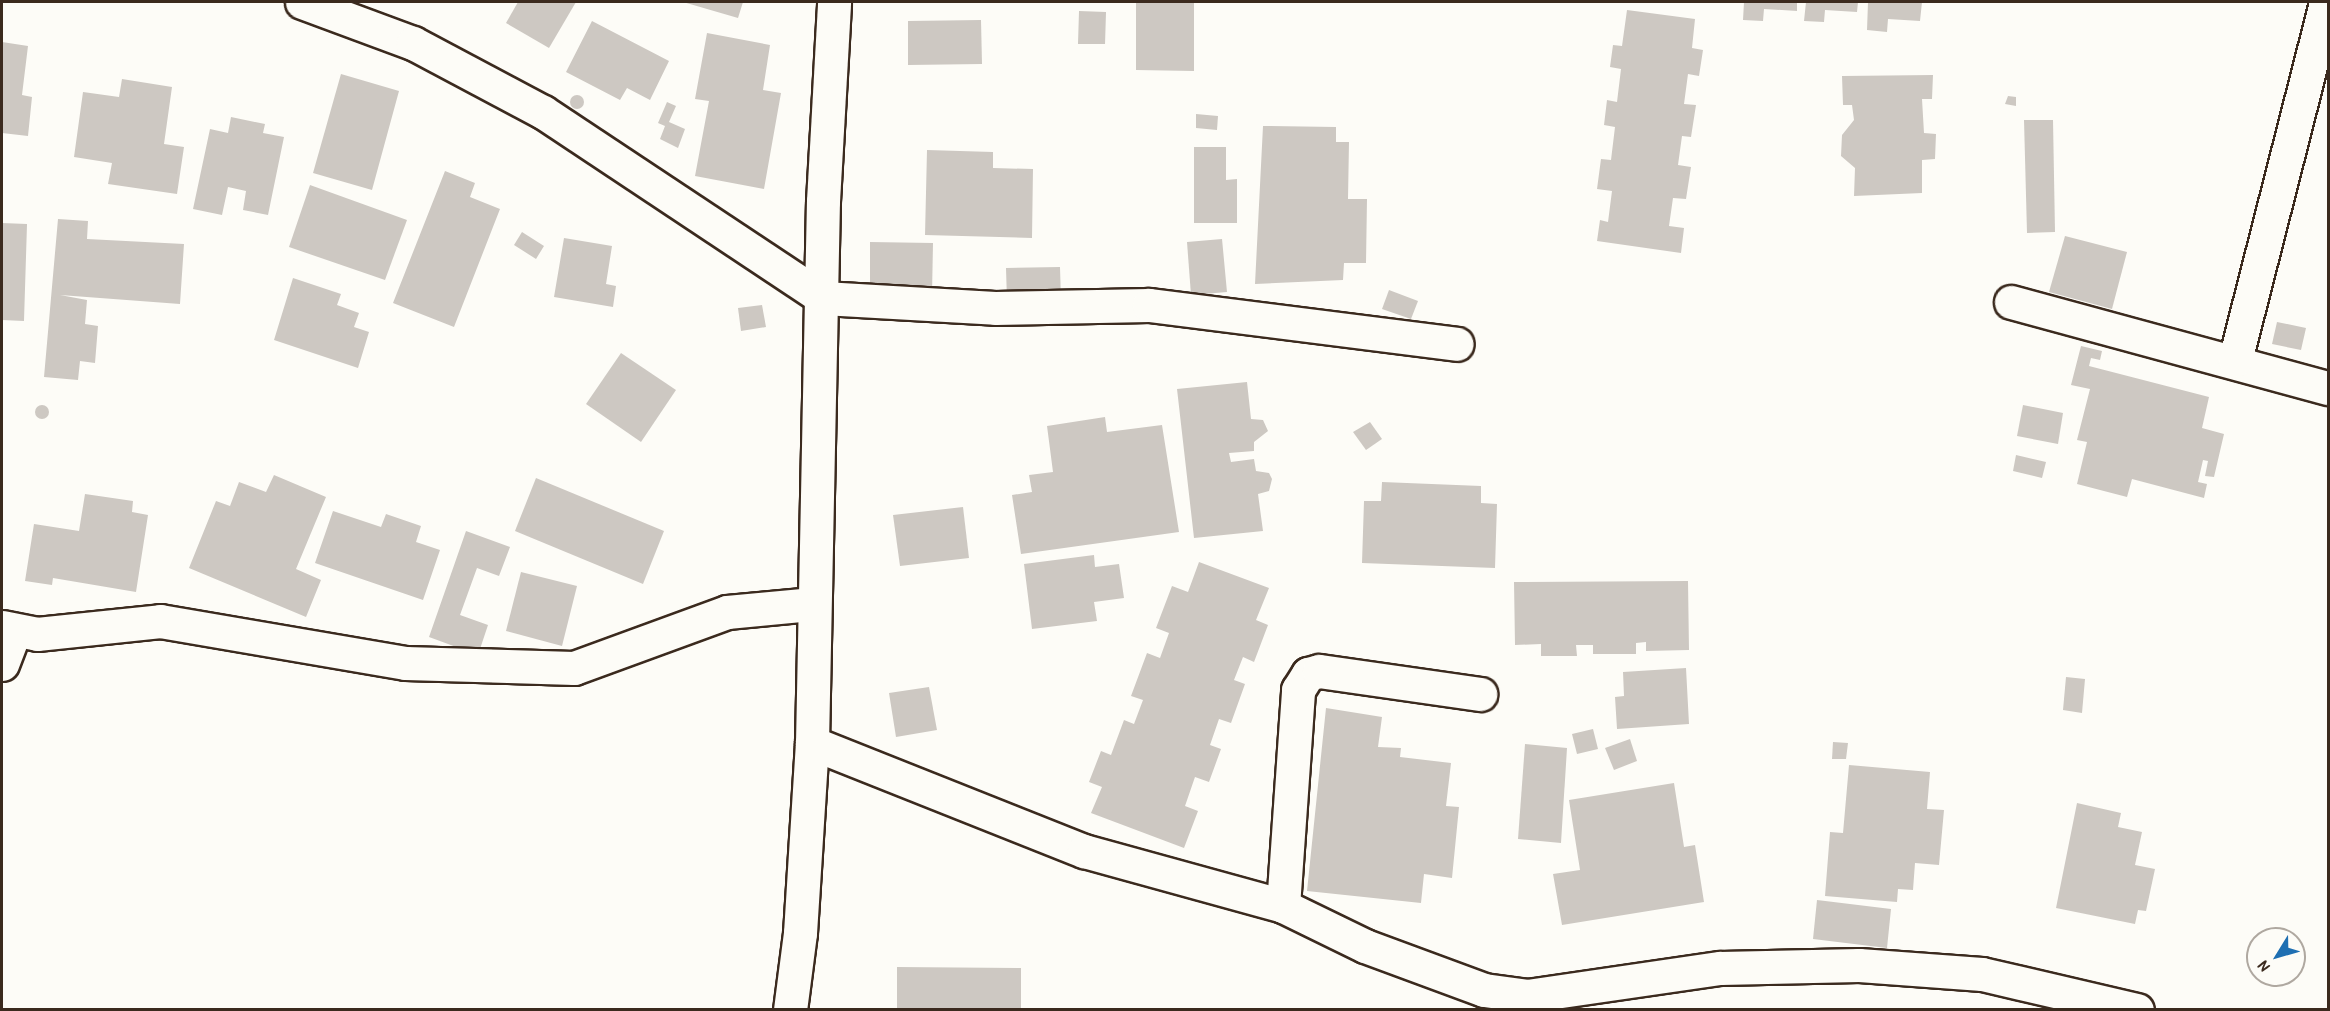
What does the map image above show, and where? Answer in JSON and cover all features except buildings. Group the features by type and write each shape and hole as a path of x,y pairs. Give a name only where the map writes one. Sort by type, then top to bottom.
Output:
{"street":[{"path":"302,2 413,43 543,112 823,298 995,308 1149,305 1457,344"},
{"path":"790,1010 800,933 812,743 811,604 834,2"},
{"path":"2235,360 2326,2"},
{"path":"2011,302 2235,360 2328,388"},
{"path":"2,664 8,629 36,634 160,621 405,663 574,668 727,612 811,604"},
{"path":"1283,906 1298,690 1308,674 1319,671 1480,694"},
{"path":"812,743 1084,851 1283,906 1439,975 1484,990 1527,996 1720,968 1859,965 1982,974 2137,1010"}]}
